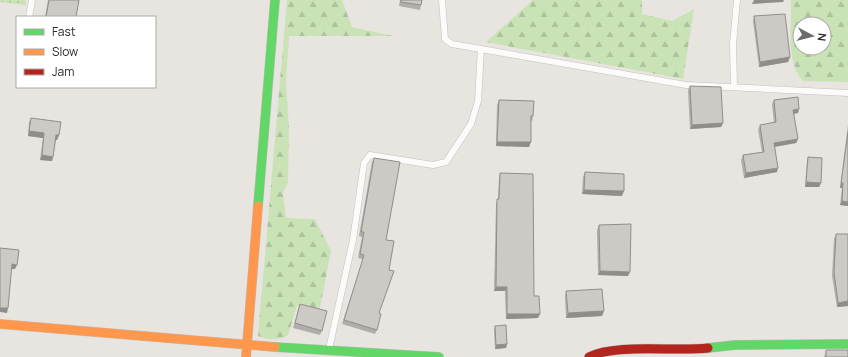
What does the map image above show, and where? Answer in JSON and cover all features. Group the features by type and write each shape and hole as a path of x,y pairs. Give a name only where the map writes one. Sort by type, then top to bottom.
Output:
{"street":[{"path":"246,357 275,0"},
{"path":"0,324 247,344 439,357"},
{"path":"589,357 595,354 627,350 695,350 734,345 848,344"}],"lane":[{"path":"29,16 32,0"},
{"path":"442,0 445,39 452,44 686,85 848,93"},
{"path":"734,87 734,44 737,0"},
{"path":"329,350 353,240 364,162 370,155 433,165 446,162 471,124 478,101 481,49"}],"green space":[{"path":"0,0 25,0 26,5 0,2"},
{"path":"287,0 342,0 352,27 393,36 289,36 286,81 289,128 288,182 283,193 286,218 315,219 331,251 319,313 297,306 288,335 273,339 258,336"},
{"path":"533,0 642,0 642,14 672,21 694,9 683,79 486,42"},
{"path":"791,0 848,0 848,82 803,81 797,73 794,63 793,56 832,56 832,16 792,16 792,53 790,31"}],"building":[{"path":"49,0 79,0 76,16 46,16"},
{"path":"401,0 422,0 421,5 401,2"},
{"path":"785,14 790,57 760,62 754,16"},
{"path":"690,86 721,87 723,123 692,125"},
{"path":"798,97 799,109 793,110 798,139 774,143 778,168 746,173 743,155 764,152 760,125 776,122 774,100"},
{"path":"499,100 534,101 533,116 531,116 531,142 497,142"},
{"path":"31,118 61,122 59,135 56,135 53,157 42,155 44,133 29,131"},
{"path":"848,132 848,202 842,201 843,183 841,183"},
{"path":"808,157 822,158 821,183 806,182"},
{"path":"374,158 400,162 386,240 394,241 389,270 394,271 379,313 381,314 377,330 344,320 364,255 360,254 364,232 361,232"},
{"path":"585,172 624,174 624,191 584,190"},
{"path":"500,173 533,174 534,296 539,296 540,314 507,314 507,287 496,287 497,199 499,199"},
{"path":"631,224 630,272 600,271 599,225"},
{"path":"836,234 848,234 848,301 838,303 834,272"},
{"path":"0,248 19,250 17,265 12,264 8,308 0,308"},
{"path":"602,289 604,311 568,313 566,291"},
{"path":"300,304 327,311 322,331 295,323"},
{"path":"506,325 507,344 496,345 495,326"},
{"path":"826,350 848,350 848,357 826,357"}],"traffic: fast":[{"path":"258,206 275,0"},
{"path":"708,348 735,345 848,344"},
{"path":"275,347 439,357"}],"traffic: slow":[{"path":"246,357 258,206"},
{"path":"0,324 275,347"}],"traffic: jam":[{"path":"589,357 614,350 708,348"}]}
